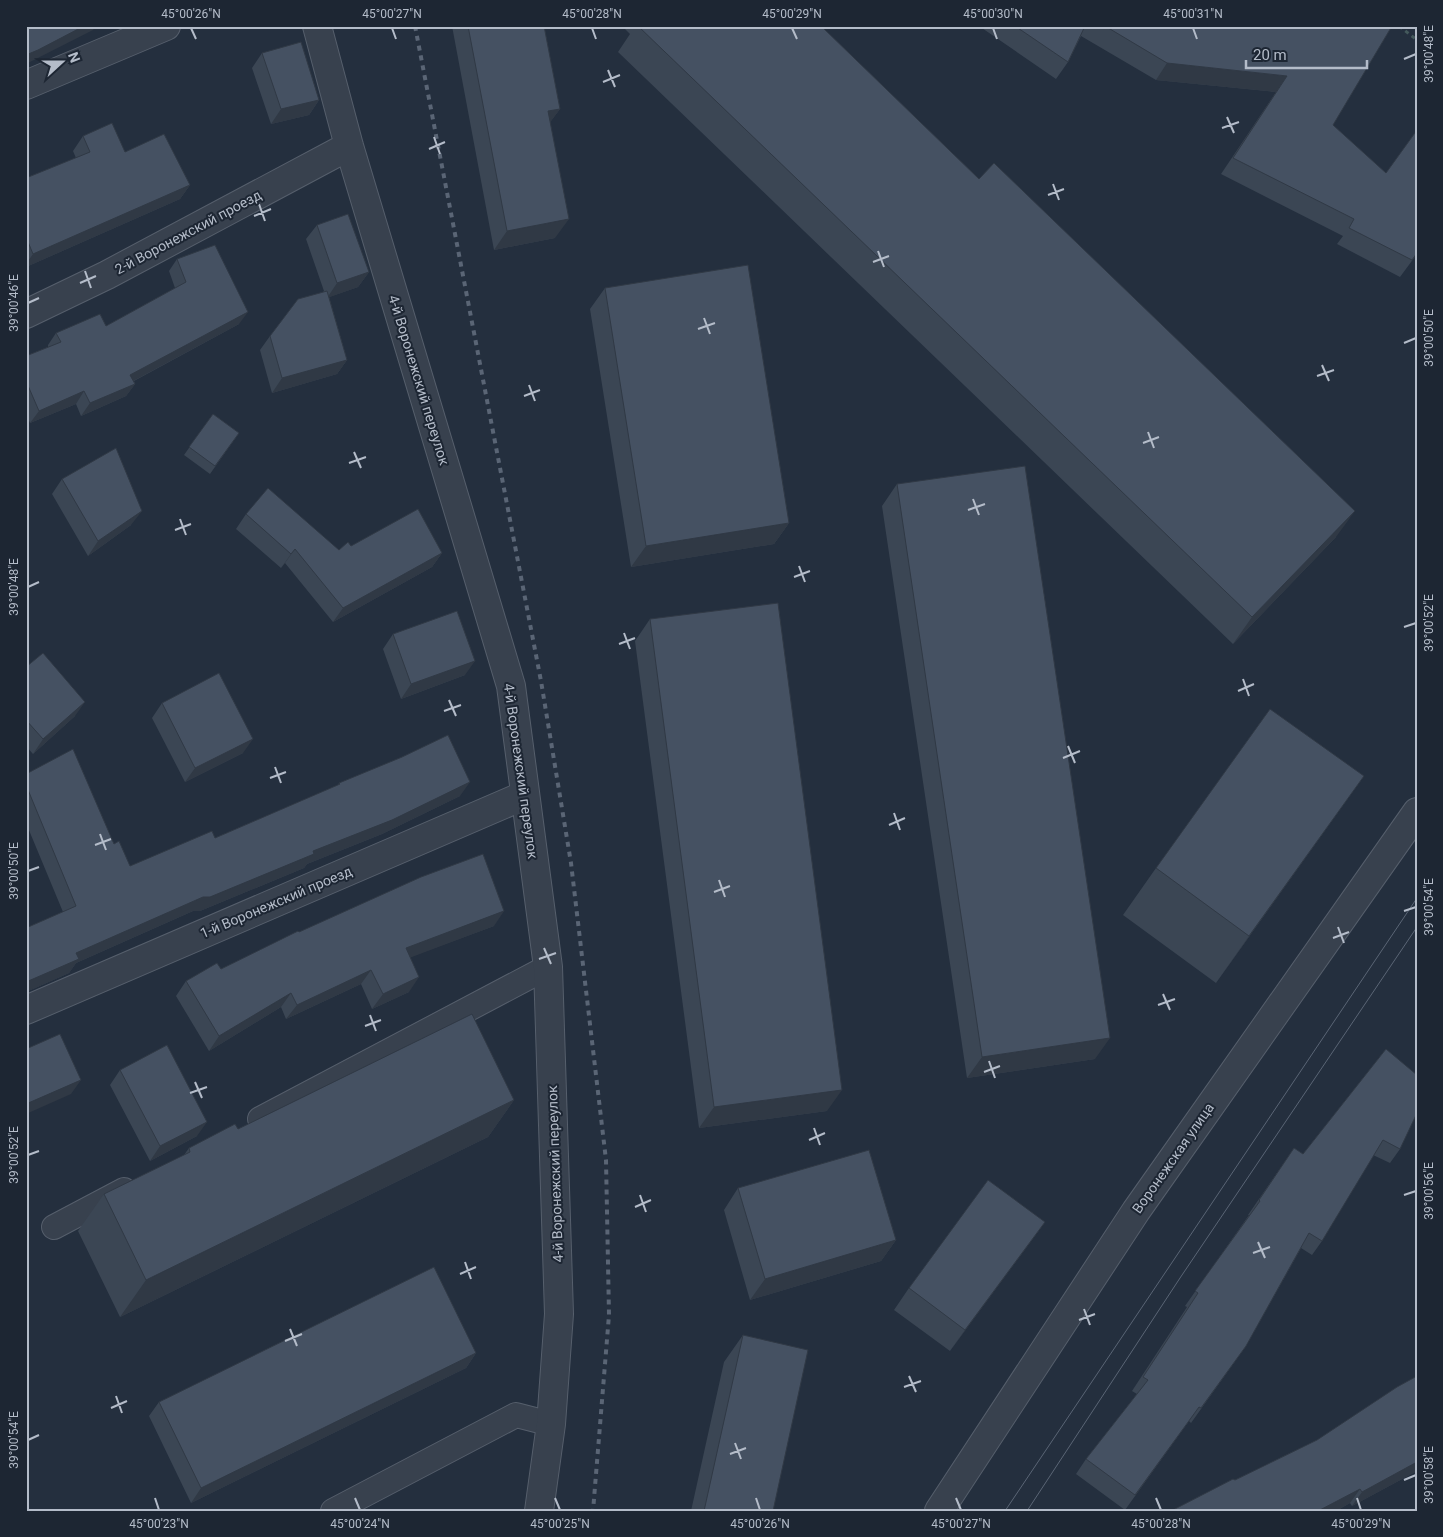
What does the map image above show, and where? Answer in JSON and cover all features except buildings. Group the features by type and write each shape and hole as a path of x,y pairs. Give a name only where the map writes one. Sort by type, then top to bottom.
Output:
{"street":[{"path":"26,85 166,26"},
{"name":"4-й Воронежский переулок","path":"317,26 349,146 511,686 548,968 559,1314 550,1424 540,1511"},
{"name":"2-й Воронежский проезд","path":"26,314 107,275 349,146"},
{"name":"1-й Воронежский проезд","path":"26,1010 526,795"},
{"name":"Воронежская улица","path":"939,1511 1136,1211 1417,812"}],"lane":[{"path":"240,1130 548,968"},
{"path":"54,1227 142,1180"},
{"path":"333,1511 516,1415 550,1424"}],"path":[{"path":"1399,26 1417,40"}],"tram line":[{"path":"1005,1511 1417,898"},
{"path":"1027,1511 1180,1278 1417,927"}],"railway":[{"path":"415,26 541,681 571,863 606,1160 609,1315 593,1511"}]}
